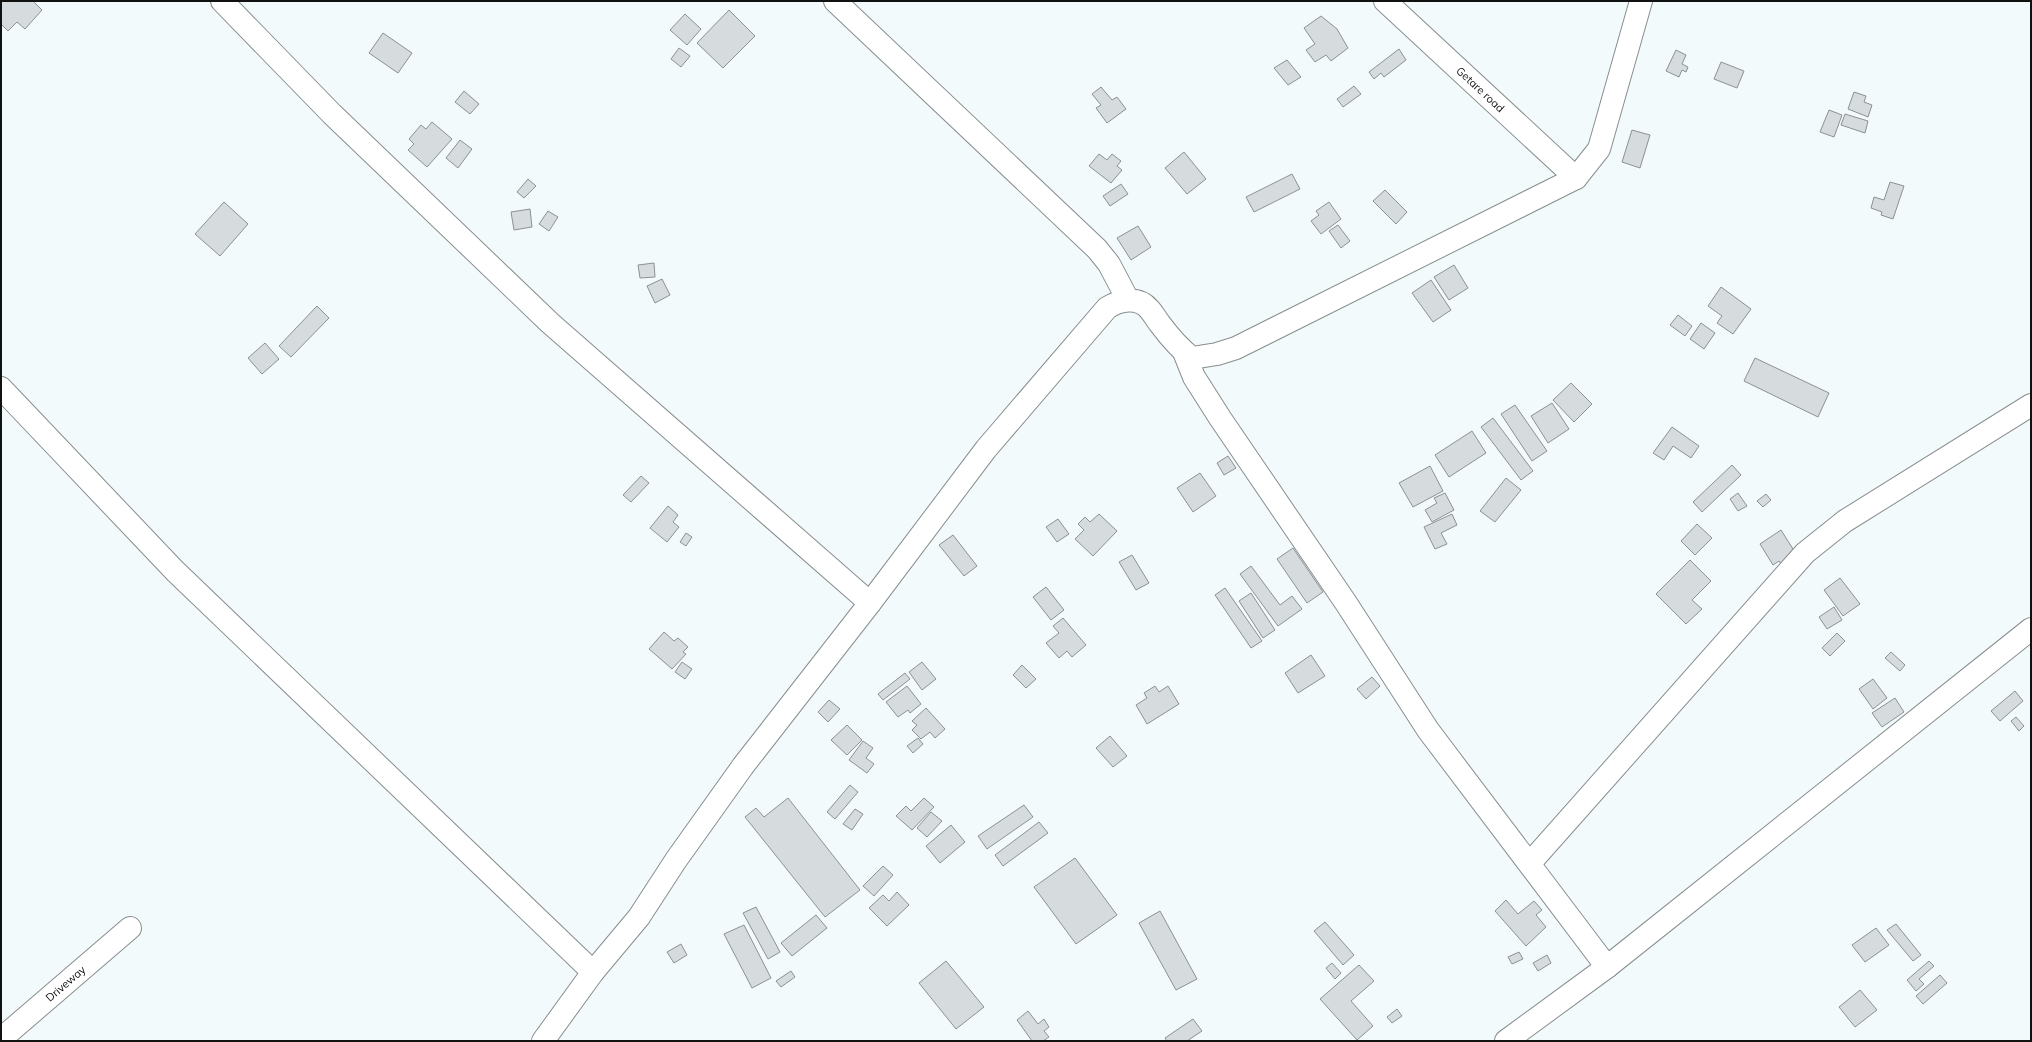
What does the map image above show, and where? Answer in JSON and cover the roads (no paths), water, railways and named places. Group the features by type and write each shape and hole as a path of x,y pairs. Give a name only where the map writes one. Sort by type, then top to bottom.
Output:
{"street":[{"path":"222,1 332,114 550,323 870,603"},
{"path":"835,1 1098,249 1109,264 1128,300"},
{"name":"Getare road","path":"1385,1 1576,178"},
{"path":"543,1041 593,972 640,917 676,860 743,766 870,603 991,443 1107,308 1117,302 1128,300 1148,307 1160,325 1184,352 1192,358 1217,354 1236,348 1576,178 1599,149 1640,1"},
{"path":"1184,352 1194,377 1220,418 1346,603 1428,730 1530,863 1607,967"},
{"path":"1,388 175,570 593,972"},
{"path":"1530,863 1805,553 1845,521 2031,405"},
{"path":"1506,1041 1607,967 2031,629"},
{"name":"Driveway","path":"1,1039 130,928"}]}
